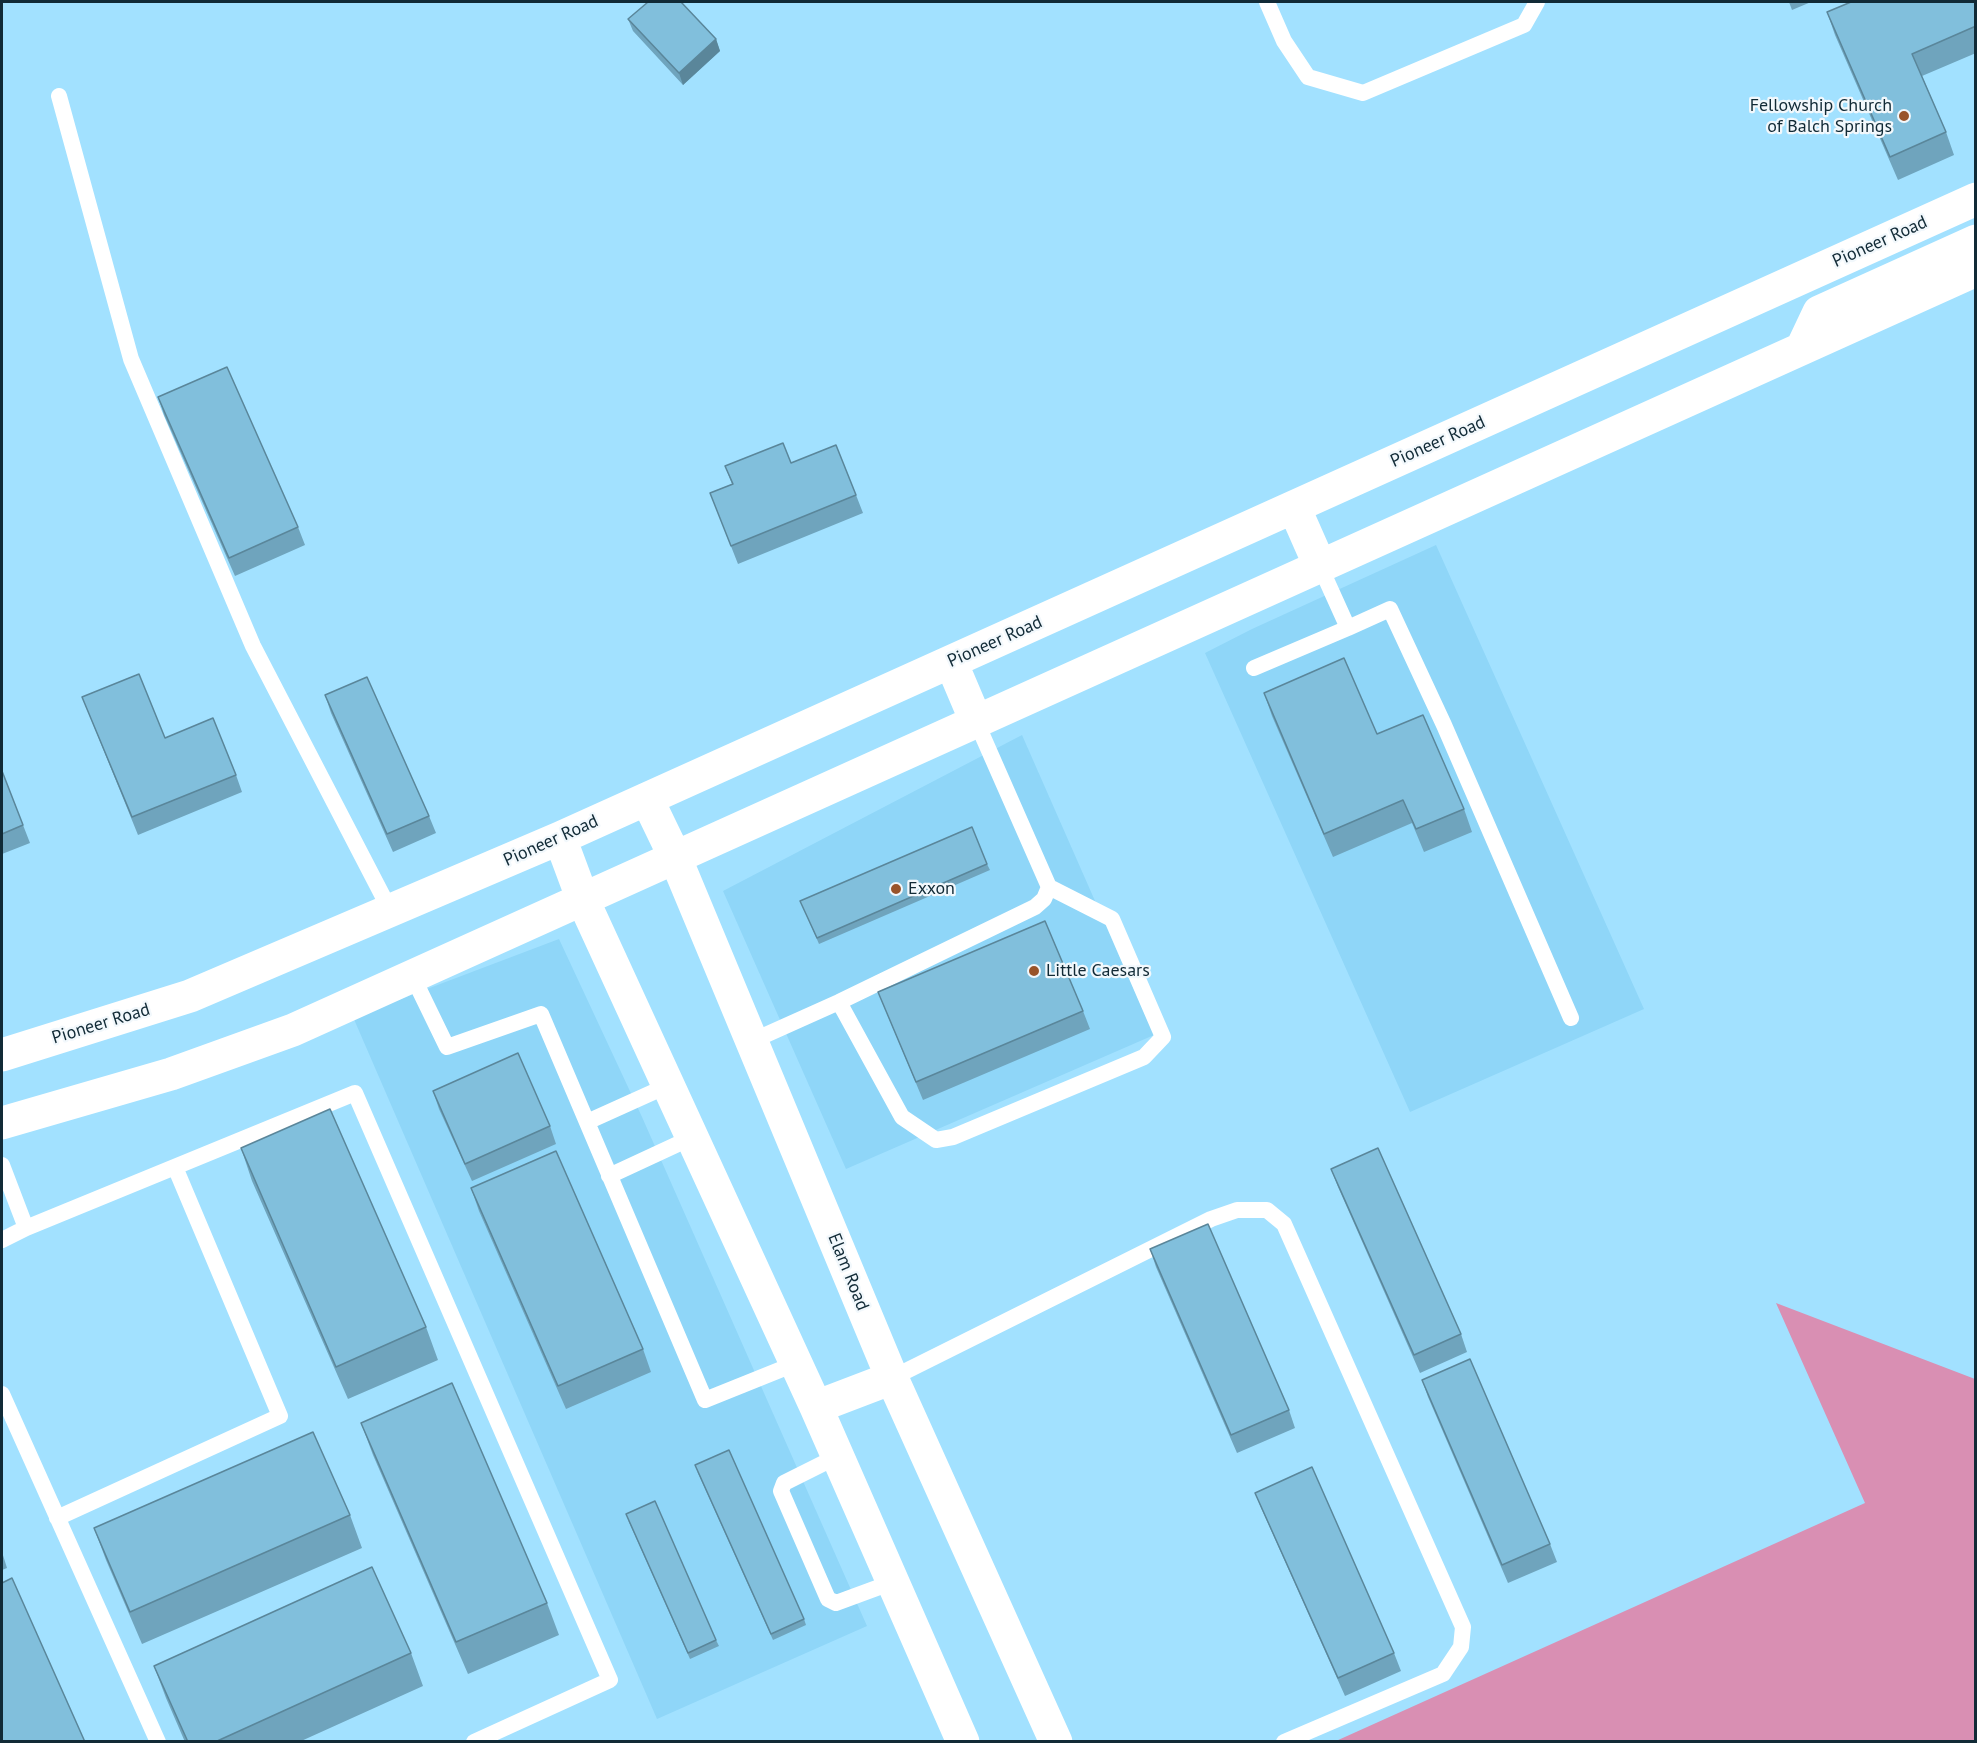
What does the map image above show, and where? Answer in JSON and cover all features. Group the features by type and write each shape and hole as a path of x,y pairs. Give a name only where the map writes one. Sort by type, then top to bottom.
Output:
{"main road":[{"name":"Pioneer Road","path":"2,1055 190,996 560,838 1976,199"},
{"path":"1802,348 1819,312 1976,241"},
{"path":"2,1123 193,1066 293,1030 1976,270"},
{"path":"1294,507 1320,566"},
{"path":"951,662 976,721"},
{"name":"Elam Road","path":"647,799 675,857 753,1041 892,1378 1056,1742"},
{"path":"560,838 583,900 816,1407 963,1742"},
{"path":"816,1407 892,1378"}],"lane":[{"path":"1267,2 1284,41 1308,77 1363,93 1524,25 1537,2"},
{"path":"59,96 130,359 253,646 390,910"},
{"path":"1320,566 1348,628"},
{"path":"1254,669 1390,609 1444,725 1571,1018"},
{"path":"839,1002 902,1117 936,1140 953,1137 1144,1057 1163,1037 1112,920 1048,887 976,721"},
{"path":"753,1041 1035,907 1044,899 1048,887"},
{"path":"413,977 447,1047 541,1014 705,1400 796,1364"},
{"path":"587,1122 669,1085"},
{"path":"2,1240 26,1228 355,1093 610,1680 474,1742"},
{"path":"609,1176 693,1137"},
{"path":"2,1165 26,1228"},
{"path":"57,1518 280,1416 175,1167"},
{"path":"892,1378 1211,1220 1237,1210 1267,1210 1284,1224 1463,1627 1461,1647 1443,1674 1284,1742"},
{"path":"2,1394 158,1742"},
{"path":"838,1456 784,1483 781,1491 823,1589 828,1599 836,1603 893,1582"}],"shaded area":[{"path":"1436,545 1644,1009 1410,1112 1205,653 1252,629"},
{"path":"1022,735 1154,1035 846,1169 723,891"},
{"path":"559,939 642,1117 867,1626 657,1719 353,1017"},
{"path":"1776,1303 1975,1379 1975,1741 1336,1741 1865,1503"}],"building":[{"path":"648,2 681,2 716,39 679,73 628,19"},
{"name":"Fellowship Church of Balch Springs","path":"1851,2 1976,2 1976,26 1912,54 1946,132 1890,157 1827,12"},
{"path":"227,367 298,527 229,558 158,397"},
{"path":"783,443 791,463 836,445 856,495 731,546 710,493 733,484 725,466"},
{"path":"1344,658 1377,734 1423,715 1464,809 1416,829 1403,800 1324,834 1264,693"},
{"path":"139,674 165,738 213,718 236,775 132,817 82,697"},
{"path":"367,677 429,816 387,834 325,695"},
{"path":"2,771 23,825 2,834"},
{"name":"Exxon","path":"972,827 987,864 817,938 800,901"},
{"path":"1045,921 1083,1011 916,1082 878,992"},
{"path":"518,1053 550,1126 465,1164 433,1091"},
{"path":"330,1109 426,1327 336,1367 241,1148"},
{"path":"1378,1148 1461,1334 1414,1355 1331,1169"},
{"path":"556,1151 643,1349 558,1386 471,1188"},
{"path":"1208,1224 1289,1410 1231,1435 1150,1249"},
{"path":"1470,1359 1550,1544 1502,1565 1422,1380"},
{"path":"452,1383 547,1603 456,1642 361,1423"},
{"path":"313,1432 350,1515 130,1612 94,1528"},
{"path":"729,1450 804,1619 771,1634 695,1465"},
{"path":"1312,1467 1394,1653 1338,1678 1255,1493"},
{"path":"655,1501 716,1640 688,1653 626,1514"},
{"path":"372,1567 411,1653 215,1742 188,1742 154,1666"},
{"path":"12,1578 85,1742 2,1742 2,1583"}],"place":[{"name":"Fellowship Church of Balch Springs","path":"1904,116"},
{"name":"Exxon","path":"896,889"},
{"name":"Little Caesars","path":"1034,971"}]}
